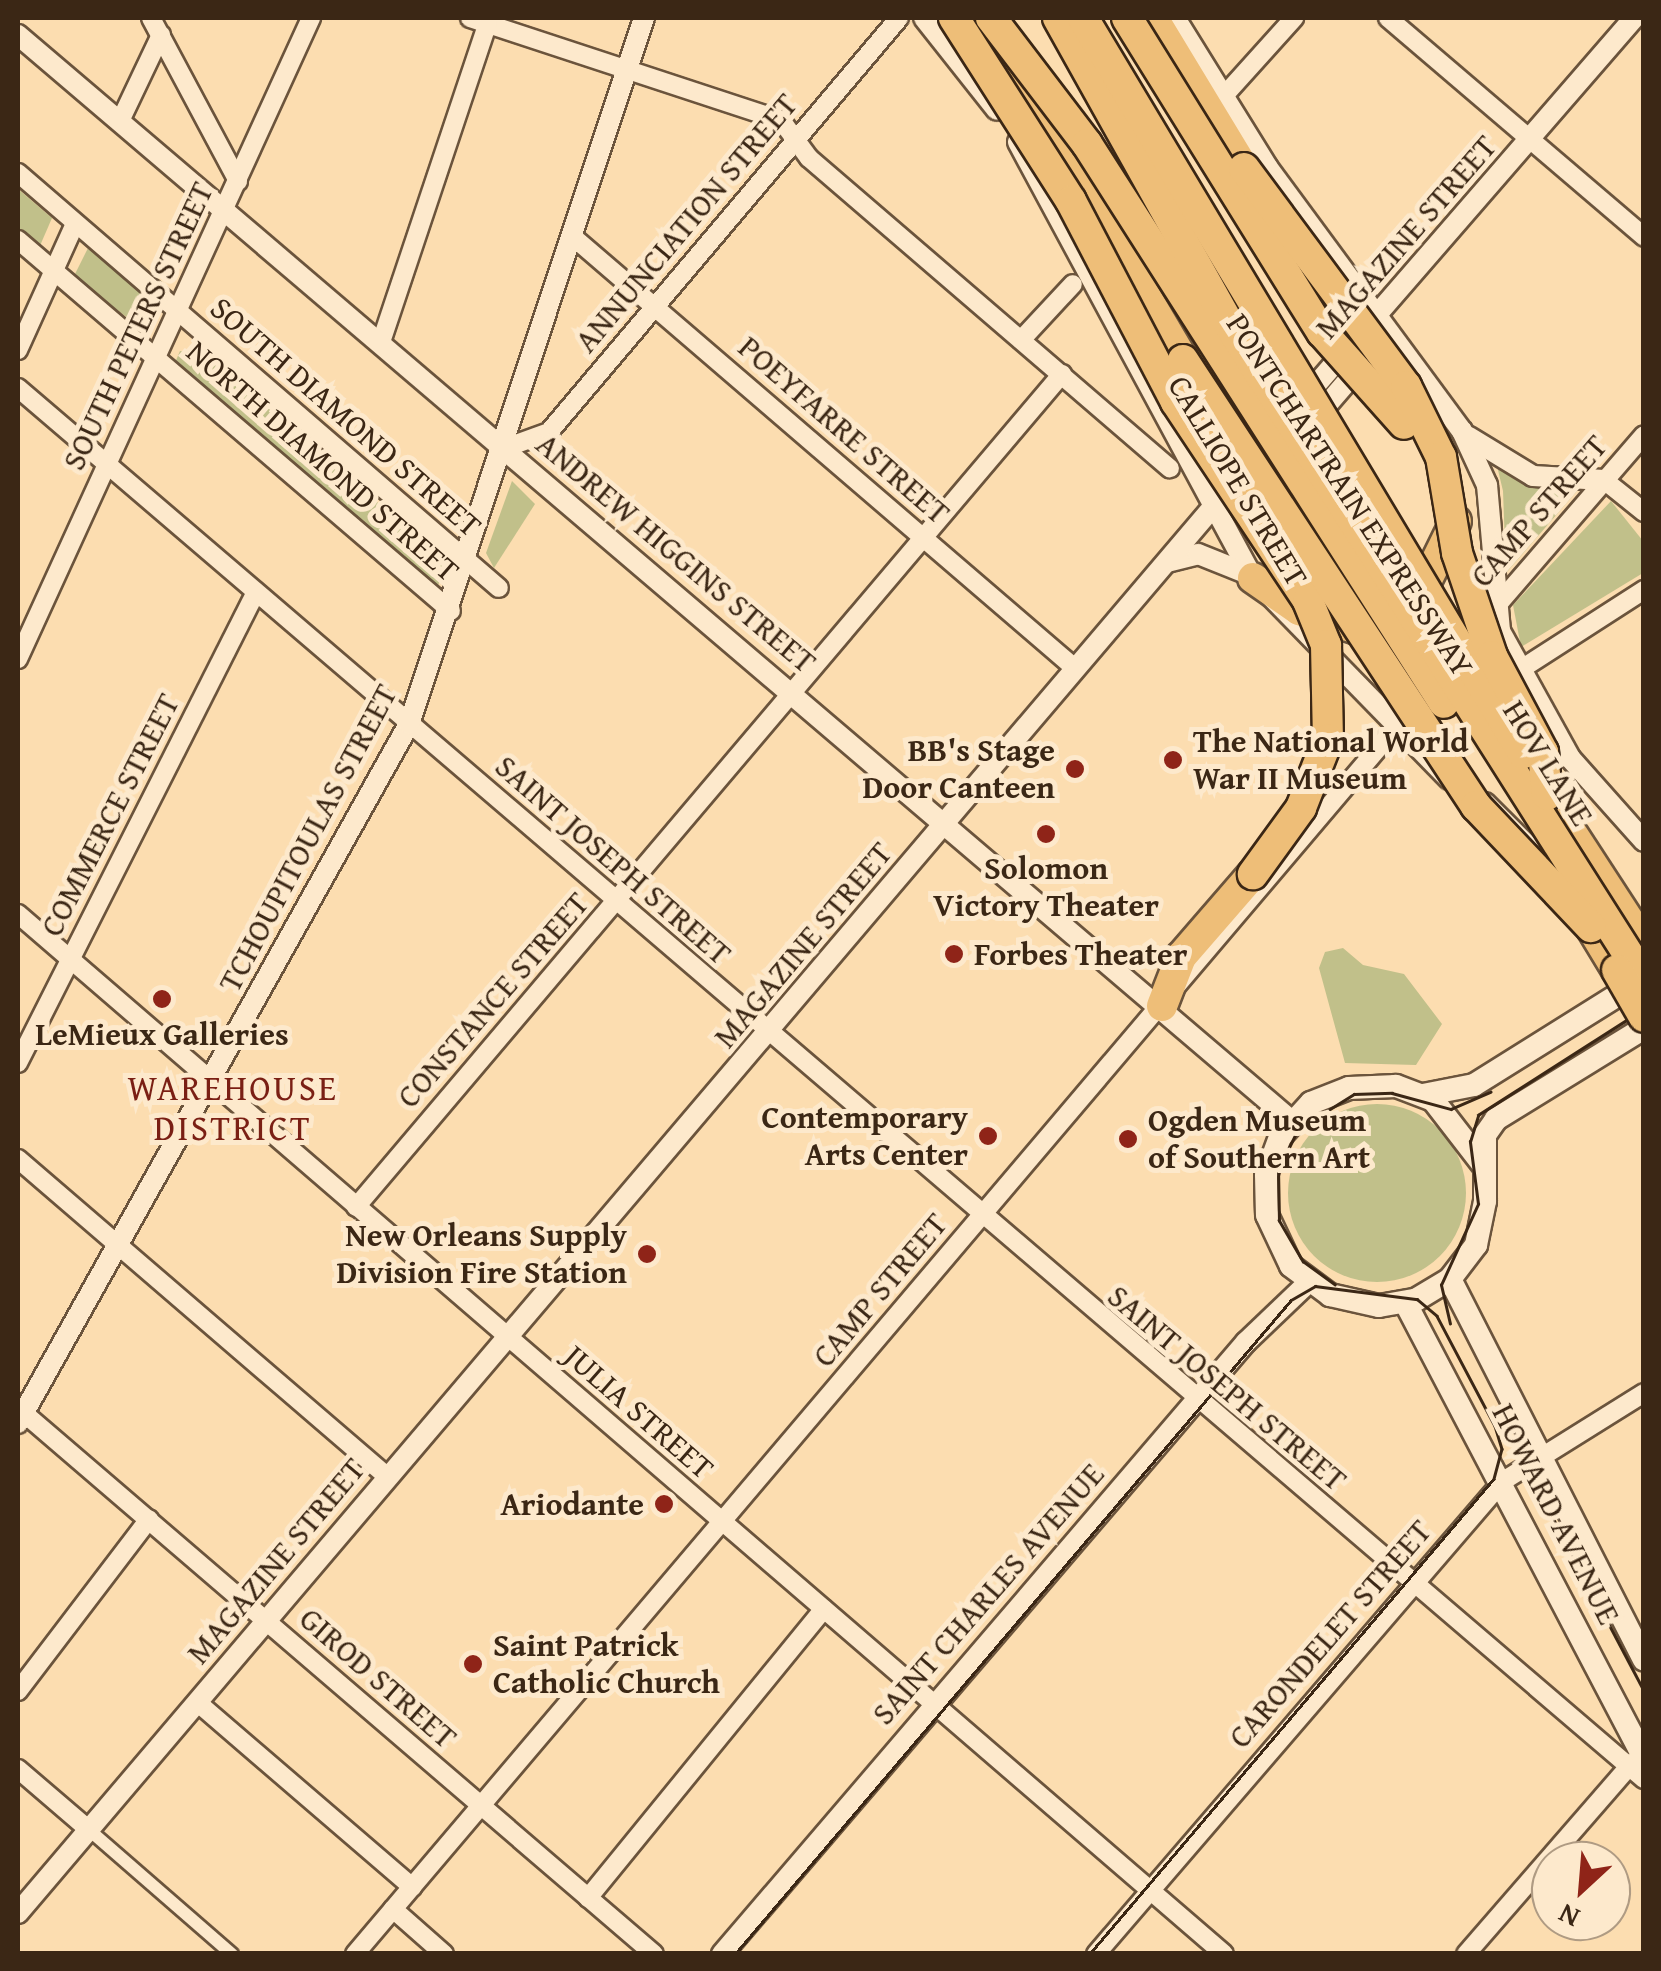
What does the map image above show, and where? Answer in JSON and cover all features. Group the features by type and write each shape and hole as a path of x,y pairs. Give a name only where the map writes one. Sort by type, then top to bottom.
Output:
{"highway":[{"path":"954,18 1072,201 1176,402 1308,602 1326,645 1328,739 1301,808 1254,874 1181,957 1162,1006"},
{"path":"965,18 1013,71 1183,360 1476,806 1590,927"},
{"name":"PONTCHARTRAIN EXPRESSWAY","path":"992,18 1087,144 1644,1016"},
{"name":"HOV LANE","path":"1058,18 1244,349 1638,983"},
{"name":"PONTCHARTRAIN EXPRESSWAY","path":"1083,18 1547,795 1644,944"},
{"path":"1127,18 1322,332 1455,482 1460,506 1442,563 1420,592 1390,615 1336,628 1253,578"},
{"path":"1153,18 1244,168 1415,404 1441,457 1457,553 1492,656 1542,752 1547,795"},
{"path":"1598,875 1644,915"}],"main road":[{"path":"1638,983 1474,1085 1423,1094 1349,1088 1292,1120 1266,1175 1267,1215 1282,1252 1308,1282 1354,1303 1404,1302 1450,1279 1476,1245 1484,1166 1496,1119 1644,1028"},
{"path":"1423,1094 1458,1122 1484,1166"},
{"name":"HOWARD AVENUE","path":"1450,1279 1644,1658"},
{"name":"HOWARD AVENUE","path":"1404,1302 1504,1481 1639,1758"}],"street":[{"path":"151,18 238,181"},
{"name":"SOUTH PETERS STREET","path":"18,659 311,18"},
{"name":"TCHOUPITOULAS STREET","path":"19,1414 409,724 451,611 644,18"},
{"name":"ANNUNCIATION STREET","path":"505,448 549,432 899,18"},
{"name":"CALLIOPE STREET","path":"924,18 1014,134 1253,578 1394,731 1511,819 1638,983 1644,1016"},
{"path":"1175,18 1222,98 1462,432 1487,485 1494,608 1518,672 1570,758 1644,841"},
{"path":"1222,98 1294,18"},
{"path":"1388,18 1644,236"},
{"name":"MAGAZINE STREET","path":"18,1912 1634,18"},
{"path":"382,342 479,20 781,120 798,140 1021,340 1170,468"},
{"name":"ANDREW HIGGINS STREET","path":"18,35 122,118 505,448 948,821 1292,1120"},
{"path":"122,118 161,35"},
{"name":"SOUTH DIAMOND STREET","path":"18,174 499,588"},
{"path":"18,350 75,224"},
{"name":"POEYFARRE STREET","path":"572,236 1076,669"},
{"name":"NORTH DIAMOND STREET","path":"18,240 451,611"},
{"path":"1021,340 1073,284"},
{"path":"1166,562 1198,554 1253,578 1278,476 1340,379 1379,359 1417,371"},
{"name":"CONSTANCE STREET","path":"356,1206 1062,374"},
{"name":"SAINT JOSEPH STREET","path":"18,388 1411,1584 1639,1758 1644,1779"},
{"path":"1462,432 1533,476 1604,480 1641,502"},
{"name":"CAMP STREET","path":"355,1954 1644,435"},
{"path":"1394,731 1518,672 1644,590"},
{"name":"COMMERCE STREET","path":"18,1064 255,594"},
{"name":"JULIA STREET","path":"18,914 1224,1954"},
{"path":"18,1158 387,1476"},
{"name":"SAINT CHARLES AVENUE","path":"722,1954 1196,1400 1308,1282"},
{"name":"CARONDELET STREET","path":"1096,1954 1411,1584 1504,1481 1644,1393"},
{"name":"GIROD STREET","path":"19,1414 148,1519 654,1954"},
{"path":"18,1691 148,1519"},
{"path":"588,1898 824,1608"},
{"path":"197,1702 412,1887"},
{"path":"1466,1954 1639,1758"},
{"path":"18,1769 232,1954"},
{"path":"393,1909 444,1954"}],"shaded area":[{"path":"18,189 52,218 39,248 18,230"},
{"path":"88,248 156,306 150,334 73,278"},
{"path":"180,351 210,357 446,562 437,589 174,365"},
{"path":"1497,466 1577,491 1506,573 1503,491"},
{"path":"512,481 535,504 494,568 486,553"},
{"path":"1611,501 1643,541 1643,573 1521,647 1513,605"},
{"path":"1343,948 1363,965 1404,974 1442,1024 1416,1065 1345,1063 1319,968 1325,952"},
{"path":"1377,1104 1411,1111 1440,1130 1459,1159 1466,1193 1459,1227 1440,1256 1411,1275 1377,1282 1343,1275 1314,1256 1295,1227 1288,1193 1295,1159 1314,1130 1343,1111"}],"tram line":[{"path":"1450,1324 1441,1285 1478,1204 1470,1142 1478,1115 1644,1009"},
{"path":"1335,1285 1303,1262 1279,1221 1278,1170 1298,1129 1354,1094 1392,1093 1451,1109 1490,1092"},
{"path":"735,1954 1291,1300 1315,1286 1417,1299 1437,1316 1495,1426 1502,1449 1494,1479 1090,1954"},
{"path":"1504,1425 1642,1687"}],"place":[{"name":"The National World War II Museum","path":"1173,760"},
{"name":"BB's Stage Door Canteen","path":"1075,769"},
{"name":"Solomon Victory Theater","path":"1046,834"},
{"name":"Forbes Theater","path":"954,954"},
{"name":"LeMieux Galleries","path":"162,999"},
{"name":"Contemporary Arts Center","path":"988,1136"},
{"name":"Ogden Museum of Southern Art","path":"1128,1139"},
{"name":"New Orleans Supply Division Fire Station","path":"647,1254"},
{"name":"Ariodante","path":"664,1504"},
{"name":"Saint Patrick Catholic Church","path":"473,1664"}],"district":[{"name":"WAREHOUSE DISTRICT","path":"233,1108"}]}
